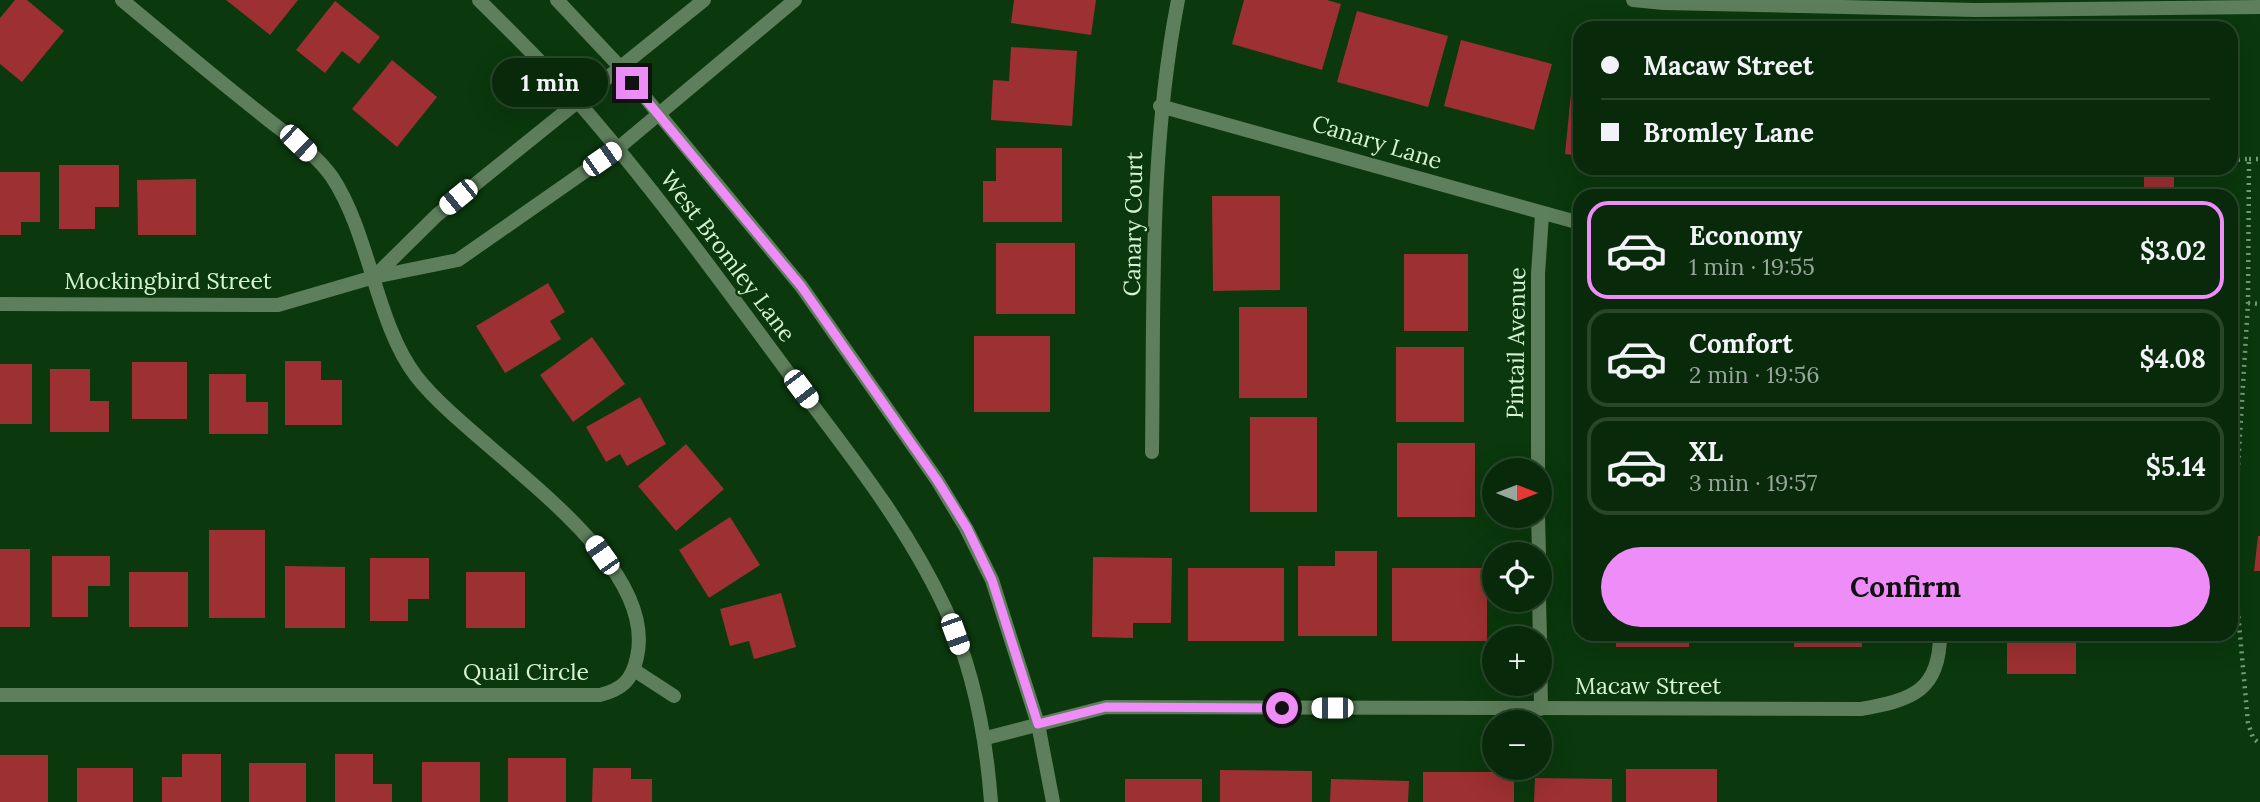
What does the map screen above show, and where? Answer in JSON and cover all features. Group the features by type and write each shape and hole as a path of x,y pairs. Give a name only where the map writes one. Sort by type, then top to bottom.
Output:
{"street":[{"path":"122,0 298,143 330,174 345,200 398,342 416,375 441,405 537,486 588,536 615,575 635,612 639,632 634,670 674,696"},
{"name":"West Bromley Lane","path":"479,0 578,102 617,149 735,301 909,537 946,610 973,682 986,738 991,802"},
{"name":"West Bromley Lane","path":"557,0 620,67 801,286 937,480 967,528 992,580 1038,724 1053,802"},
{"name":"Mockingbird Street","path":"374,277 437,215 704,0"},
{"name":"Mockingbird Street","path":"0,304 278,305 374,277 458,260 617,149 795,0"},
{"name":"Canary Court","path":"1152,452 1155,181 1160,106 1178,0"},
{"path":"1633,0 1664,4 1976,10 2260,7"},
{"name":"Canary Lane","path":"1160,106 1311,146 1542,215 1573,222"},
{"name":"Pintail Avenue","path":"1538,458 1538,274 1542,215"},
{"name":"Macaw Street","path":"986,738 1106,707 1861,709 1899,703 1929,682 1940,656 1940,641"},
{"name":"Quail Circle","path":"0,695 600,695 625,685 634,670"},
{"path":"1541,696 1541,709"}],"path":[{"path":"2238,468 2248,303 2249,159"},
{"path":"2238,160 2260,159"},
{"path":"2248,303 2260,304"},
{"path":"2238,612 2248,723 2253,738 2260,744"}],"building":[{"path":"15,0 27,0 64,31 22,82 0,64 0,18"},
{"path":"226,0 298,0 270,35"},
{"path":"1014,0 1096,0 1091,35 1011,23"},
{"path":"1244,0 1327,0 1341,4 1322,70 1232,44"},
{"path":"335,1 380,37 359,64 342,51 325,73 296,50"},
{"path":"1357,11 1448,36 1428,107 1337,82"},
{"path":"1461,40 1552,64 1534,130 1444,106"},
{"path":"1011,47 1077,51 1072,126 991,120 993,80 1009,81"},
{"path":"392,60 437,97 397,147 352,109"},
{"path":"1572,83 1573,155 1565,154"},
{"path":"996,148 1062,148 1062,222 983,222 983,181 996,181"},
{"path":"59,165 119,165 119,207 95,207 95,229 59,229"},
{"path":"0,172 40,172 40,222 21,222 21,235 0,235"},
{"path":"2144,175 2174,175 2174,189 2144,189"},
{"path":"196,179 196,235 138,235 137,180"},
{"path":"1212,196 1280,196 1280,290 1213,291"},
{"path":"996,243 1075,243 1075,314 996,314"},
{"path":"1404,254 1468,254 1468,331 1404,331"},
{"path":"548,283 565,312 550,321 561,339 505,373 476,326"},
{"path":"1239,307 1307,307 1307,398 1239,398"},
{"path":"974,336 1050,336 1050,412 974,412"},
{"path":"592,337 625,384 573,422 540,375"},
{"path":"1396,347 1464,347 1464,422 1396,422"},
{"path":"285,361 321,361 321,380 342,380 342,425 285,425"},
{"path":"132,362 187,362 187,419 132,419"},
{"path":"0,364 32,364 32,424 0,424"},
{"path":"50,369 90,369 90,401 109,401 109,432 50,432"},
{"path":"209,374 246,374 246,402 268,402 268,434 209,434"},
{"path":"640,397 666,444 627,466 620,454 606,462 586,427"},
{"path":"1250,417 1317,417 1317,512 1250,512"},
{"path":"1397,443 1475,443 1475,517 1397,517"},
{"path":"686,444 724,489 676,531 638,486"},
{"path":"730,517 760,565 709,598 679,550"},
{"path":"209,530 265,530 265,618 209,618"},
{"path":"2258,536 2260,571 2254,571"},
{"path":"0,549 30,549 30,627 0,627"},
{"path":"1335,551 1377,551 1377,636 1298,636 1298,566 1335,566"},
{"path":"52,556 110,556 110,586 88,586 88,617 52,617"},
{"path":"1093,557 1172,558 1171,623 1133,623 1133,638 1092,637"},
{"path":"370,558 429,558 429,599 408,599 408,621 370,621"},
{"path":"285,566 345,567 345,628 285,628"},
{"path":"1188,568 1284,568 1284,641 1188,641"},
{"path":"1392,568 1482,568 1482,612 1487,612 1487,626 1482,626 1482,641 1392,641"},
{"path":"129,572 188,572 188,627 129,627"},
{"path":"466,572 525,572 525,628 466,628"},
{"path":"781,593 796,647 754,659 749,641 730,646 720,609"},
{"path":"1616,641 1689,641 1689,647 1616,647"},
{"path":"1794,641 1862,641 1862,647 1794,647"},
{"path":"2007,641 2076,641 2076,674 2007,674"},
{"path":"182,754 221,754 221,802 162,802 162,777 182,777"},
{"path":"335,754 373,754 373,784 392,784 392,802 335,802"},
{"path":"0,755 48,755 48,802 0,802"},
{"path":"508,758 566,758 566,802 508,802"},
{"path":"422,762 480,762 480,802 422,802"},
{"path":"249,763 306,763 306,802 249,802"},
{"path":"77,768 133,768 133,802 77,802"},
{"path":"593,768 631,768 631,779 652,779 652,802 592,802"},
{"path":"1626,769 1717,769 1717,802 1626,802"},
{"path":"1220,770 1312,771 1312,802 1220,802"},
{"path":"1423,772 1482,772 1482,780 1514,780 1514,802 1423,802"},
{"path":"1125,779 1202,779 1202,802 1125,802"},
{"path":"1331,779 1409,781 1408,802 1330,802"},
{"path":"1612,779 1612,802 1534,802 1535,780"}],"route":[{"path":"632,83 801,286 937,480 967,528 992,580 1038,724 1106,707 1282,708"}]}
